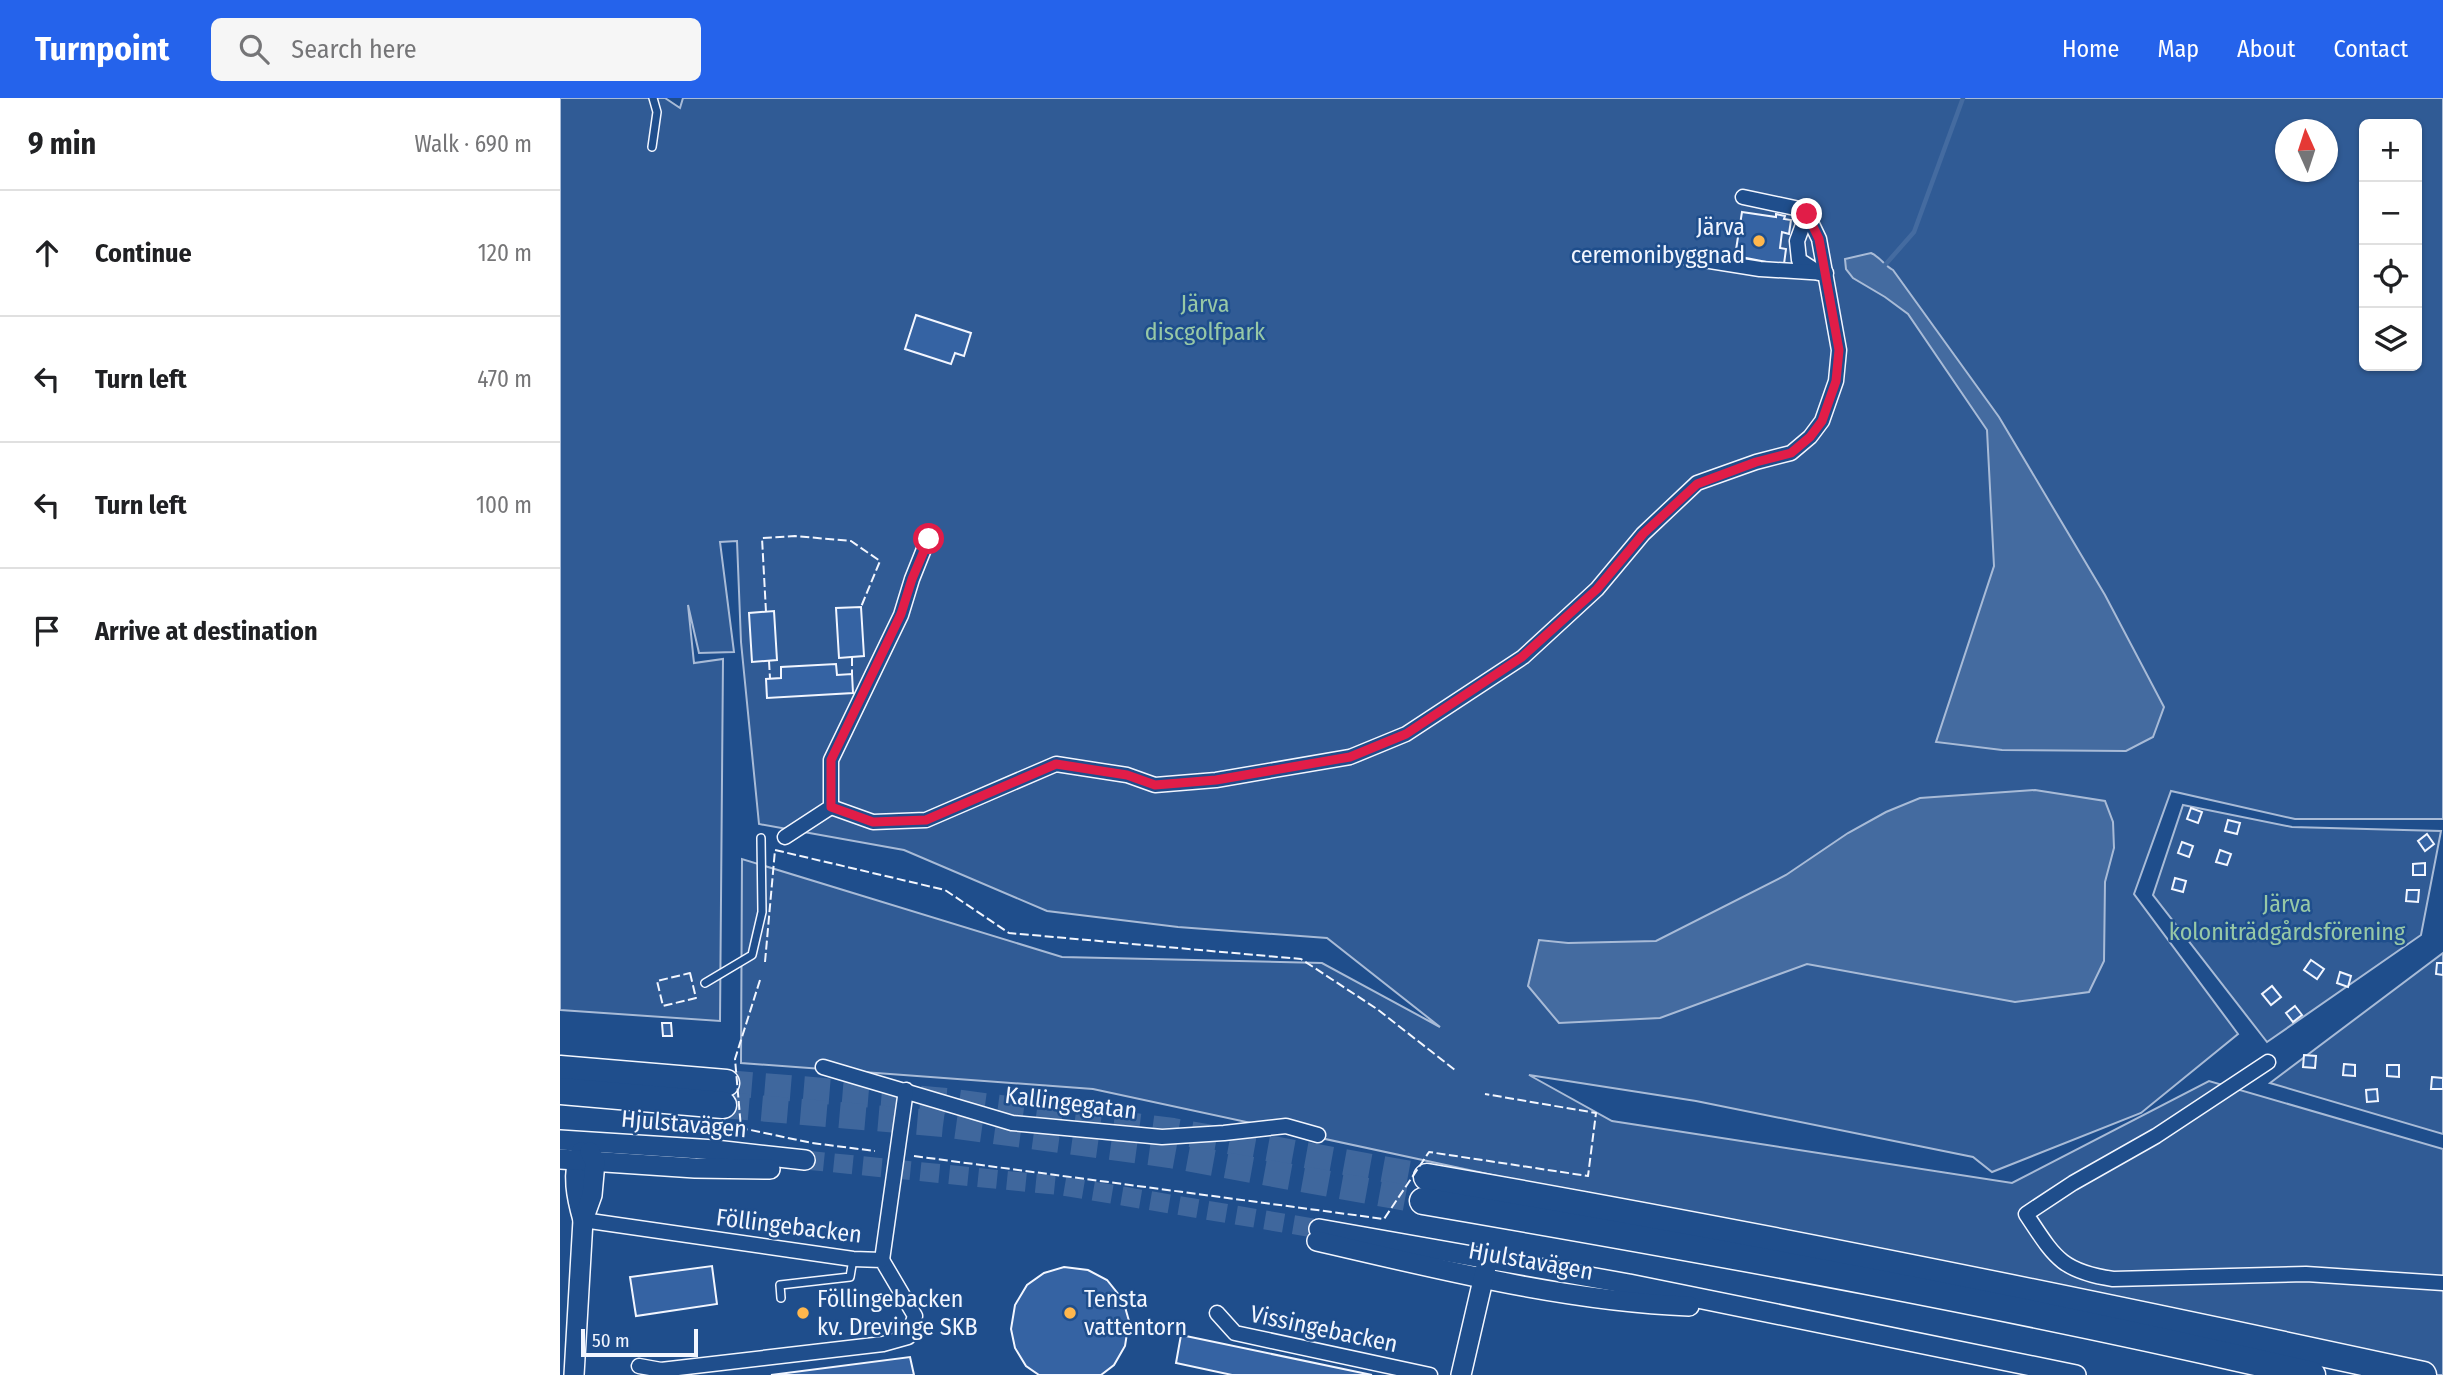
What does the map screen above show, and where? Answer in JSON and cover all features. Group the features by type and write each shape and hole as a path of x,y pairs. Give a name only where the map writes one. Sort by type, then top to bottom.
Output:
{"highway":[{"path":"560,1069 724,1094 560,1091"},
{"path":"1425,1189 1611,1209 2312,1375"},
{"path":"1928,1282 2423,1375"}],"main road":[{"name":"Hjulstavägen","path":"560,1140 715,1150 804,1166 695,1168 573,1163"},
{"path":"574,1375 584,1196 573,1163 586,1141"},
{"path":"584,1196 602,1179 630,1164"},
{"name":"Hjulstavägen","path":"1739,1307 1656,1304 1483,1278 1318,1235 1488,1258 1629,1284 2076,1375"},
{"path":"1461,1375 1488,1258"}],"street":[{"path":"831,807 873,822 926,820 1056,764 1127,775 1155,785 1216,780 1350,757 1406,734 1522,657 1597,589 1643,534 1697,484 1756,462 1791,453 1810,437 1822,421 1832,391 1839,350 1819,239 1807,214 1795,208 1743,197"},
{"path":"1807,214 1797,241 1799,260 1823,273"},
{"path":"1685,257 1760,270 1823,273"},
{"path":"831,807 831,760 901,614 929,539"},
{"path":"785,836 831,807"},
{"path":"2268,1062 2156,1136 2073,1183 2026,1214 2047,1245 2066,1266 2086,1275 2113,1279 2306,1275 2443,1283"},
{"name":"Kallingegatan","path":"824,1067 1012,1123 1162,1137 1286,1126 1318,1135"},
{"path":"883,1259 906,1090"},
{"name":"Föllingebacken","path":"583,1220 853,1259 883,1259 915,1316 908,1337 883,1344 661,1370 639,1366"},
{"name":"Vissingebacken","path":"1217,1313 1235,1333 1430,1375"}],"lane":[{"path":"652,147 657,112 653,98"},
{"path":"705,983 752,955 762,912 761,838"},
{"path":"781,1298 780,1285 850,1277 853,1259"}],"green space":[{"name":"Järva discgolfpark","path":"560,98 665,98 680,108 683,98 2443,98 2443,819 2295,819 2171,791 2134,894 2238,1034 2141,1113 1992,1172 1973,1157 1696,1101 1529,1075 1612,1121 2012,1183 2209,1081 2443,1149 2443,1375 2399,1375 2017,1288 1093,1089 741,1063 742,859 1062,957 1322,963 1440,1027 1327,938 1178,927 1047,911 904,850 759,824 741,642 737,541 720,542 734,652 699,653 688,605 694,663 723,659 720,1021 560,1010"},
{"name":"Järva koloniträdgårdsförening","path":"2183,805 2292,827 2441,831 2421,935 2267,1042 2153,895"},
{"path":"2443,953 2443,1134 2270,1083"}],"shaded area":[{"path":"1871,253 1893,270 1999,417 2105,595 2164,707 2153,737 2126,751 2002,750 1936,742 1994,566 1987,430 1908,314 1853,278 1846,269 1845,259"},
{"path":"2035,790 2105,801 2113,822 2114,848 2105,882 2104,961 2089,992 2015,1002 1807,964 1660,1018 1559,1023 1528,986 1539,940 1568,943 1656,941 1786,875 1848,833 1886,812 1920,798"}],"building":[{"name":"Järva ceremonibyggnad","path":"1742,212 1776,217 1776,214 1791,220 1789,234 1782,232 1780,248 1786,249 1784,264 1772,265 1735,256"},
{"path":"916,315 971,333 964,356 955,353 951,364 905,349"},
{"path":"861,607 864,656 839,658 836,608"},
{"path":"774,611 777,660 752,662 749,613"},
{"path":"836,664 837,675 852,674 853,693 767,698 766,679 781,678 781,667"},
{"path":"2191,808 2202,812 2198,823 2187,819"},
{"path":"2228,820 2240,823 2237,834 2225,831"},
{"path":"2427,834 2434,844 2425,851 2418,841"},
{"path":"2182,842 2193,846 2189,857 2178,853"},
{"path":"2220,850 2231,854 2227,865 2216,862"},
{"path":"2425,863 2425,875 2413,875 2413,864"},
{"path":"2175,878 2186,881 2183,892 2172,889"},
{"path":"2407,890 2419,890 2418,902 2406,901"},
{"path":"2311,960 2324,969 2317,979 2304,970"},
{"path":"2437,963 2443,963 2443,975 2436,974"},
{"path":"2340,972 2351,976 2348,987 2337,983"},
{"path":"2272,986 2281,997 2271,1005 2262,994"},
{"path":"2295,1006 2302,1015 2293,1022 2286,1013"},
{"path":"662,1023 671,1023 672,1036 663,1036"},
{"path":"2304,1055 2316,1056 2315,1068 2303,1067"},
{"path":"2344,1064 2355,1065 2355,1076 2343,1075"},
{"path":"2387,1065 2399,1065 2399,1077 2387,1076"},
{"path":"2432,1077 2443,1078 2443,1089 2431,1089"},
{"path":"2377,1089 2378,1101 2367,1102 2366,1090"},
{"path":"712,1266 717,1304 636,1316 630,1277"},
{"name":"Tensta vattentorn","path":"1064,1267 1088,1270 1107,1280 1123,1300 1129,1321 1125,1346 1114,1365 1101,1375 1039,1375 1026,1366 1015,1348 1011,1329 1015,1305 1027,1285 1044,1273"},
{"path":"1181,1335 1372,1375 1232,1375 1176,1363"},
{"path":"910,1357 914,1375 771,1375"}],"waterway":[{"path":"1885,265 1914,232 1963,98"}],"tunnel":[{"path":"726,1083 947,1101 1173,1131 1427,1177"},
{"path":"723,1105 943,1124 1170,1155 1423,1201"},
{"path":"805,1160 1063,1186 1319,1229"}],"fence":[{"path":"766,612 762,538 795,536 851,541 880,561 861,607"},
{"path":"852,657 852,674"},
{"path":"769,661 770,678"},
{"path":"765,962 775,850 945,890 1009,933 1301,959 1377,1009 1455,1070"},
{"path":"690,973 696,998 663,1006 657,981 690,973"},
{"path":"760,980 735,1059 741,1128 812,1143 875,1151"},
{"path":"914,1156 1384,1219 1429,1152 1588,1176 1596,1113 1485,1094"}],"place":[{"name":"Järva ceremonibyggnad","path":"1759,241"},
{"name":"Föllingebacken kv. Drevinge SKB","path":"803,1313"},
{"name":"Tensta vattentorn","path":"1070,1313"}],"route":[{"path":"929,539 901,614 831,760 831,807 873,822 926,820 1056,764 1127,775 1155,785 1216,780 1350,757 1406,734 1522,657 1597,589 1643,534 1697,484 1756,462 1791,453 1810,437 1822,421 1836,381 1839,350 1819,239 1807,214"}]}
